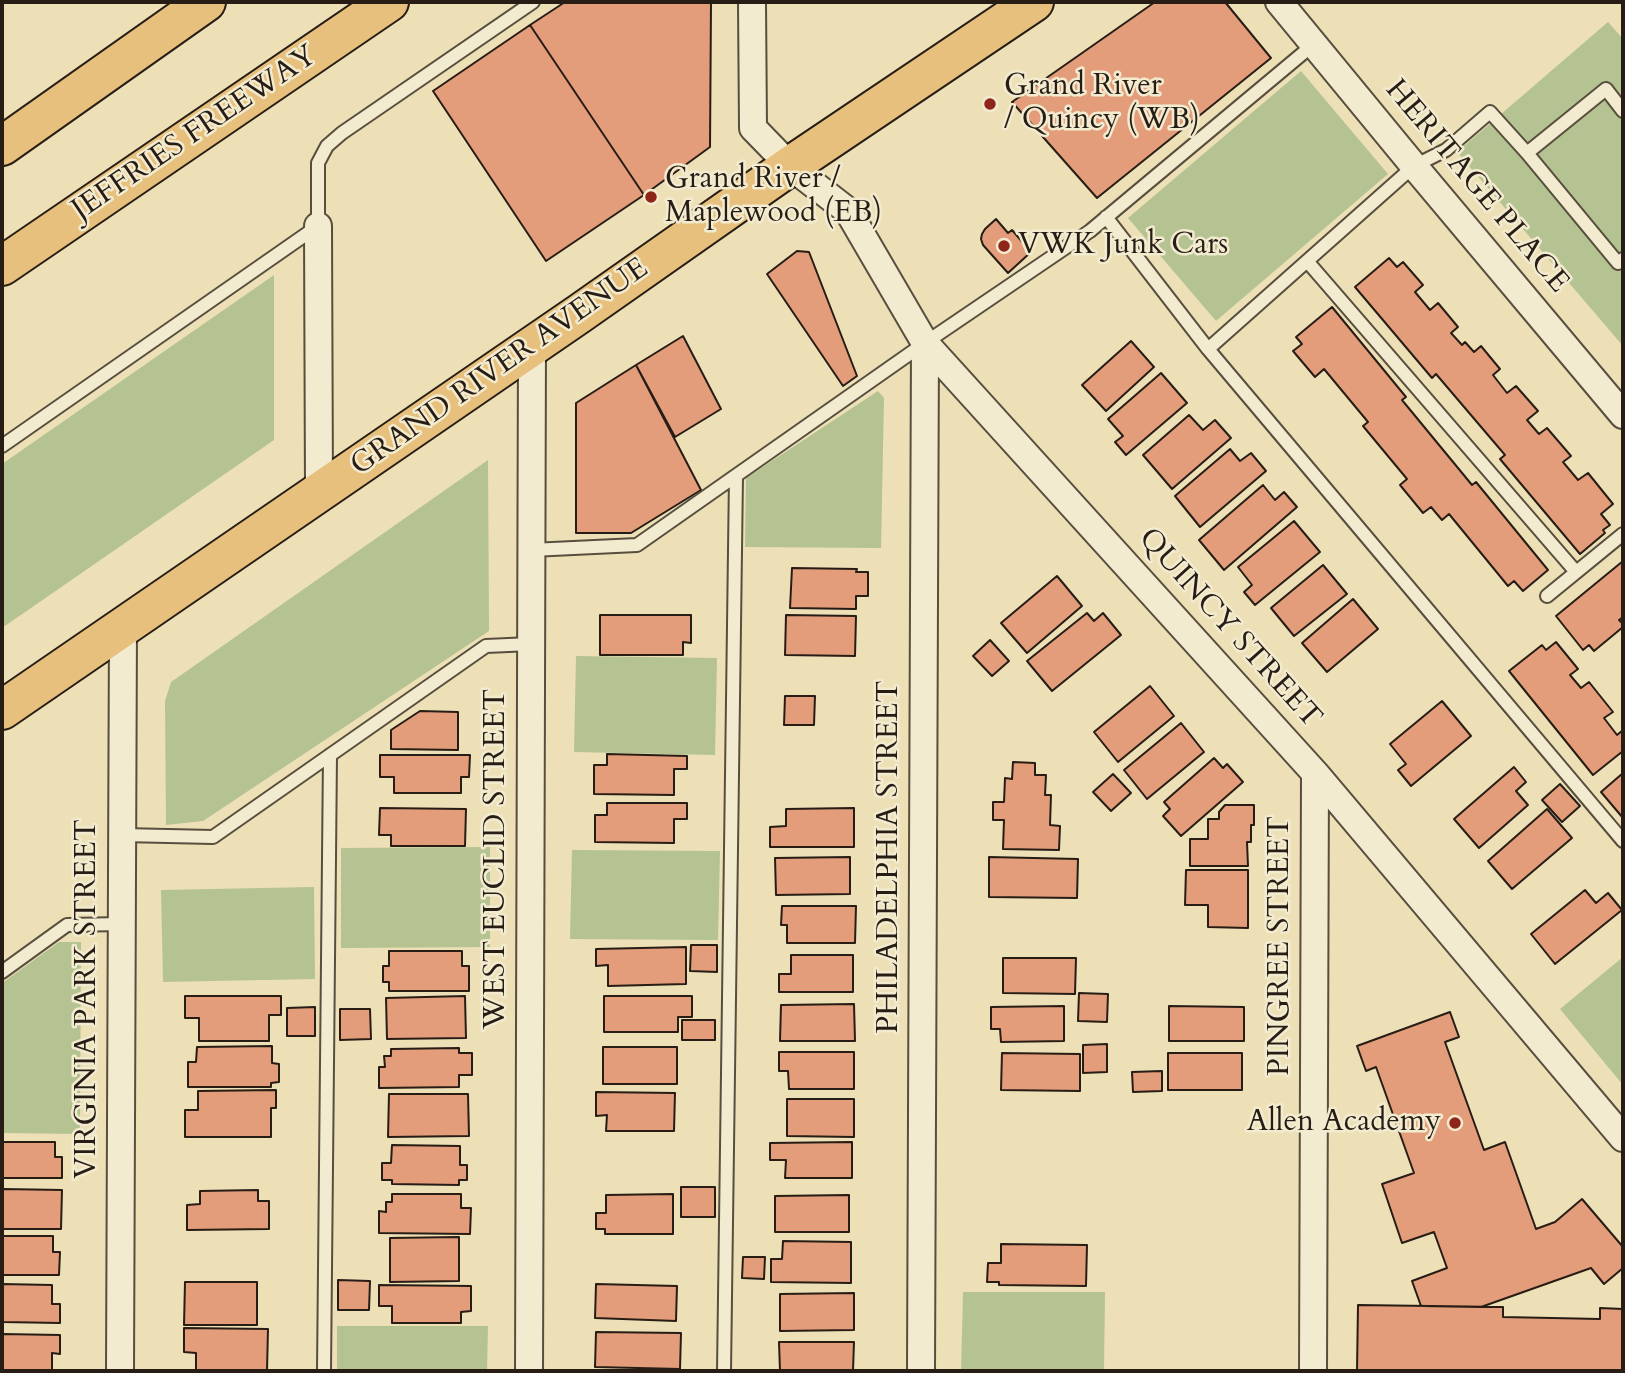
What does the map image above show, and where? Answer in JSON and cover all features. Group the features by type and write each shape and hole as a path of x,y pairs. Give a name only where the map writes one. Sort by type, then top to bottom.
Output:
{"main road":[{"path":"2,146 206,2"},
{"name":"JEFFRIES FREEWAY","path":"2,266 389,2"},
{"name":"GRAND RIVER AVENUE","path":"2,710 790,166 1034,2"}],"street":[{"name":"QUINCY STREET","path":"752,2 753,128 790,166 848,211 925,343 1315,773 1623,1138"},
{"name":"HERITAGE PLACE","path":"1279,2 1623,415"},
{"path":"318,226 319,493"},
{"name":"PHILADELPHIA STREET","path":"921,1371 925,343"},
{"name":"WEST EUCLID STREET","path":"529,1371 532,346"},
{"name":"VIRGINIA PARK STREET","path":"120,1371 123,627"},
{"name":"PINGREE STREET","path":"1314,1371 1315,773"}],"lane":[{"path":"2,446 318,226 318,163 327,146 533,2"},
{"path":"531,550 637,545 1079,238 1314,44"},
{"path":"1527,153 1606,89 1623,111"},
{"path":"1208,349 1414,166 1446,150 1490,112 1618,263 1623,259"},
{"path":"1106,217 1208,349 1623,841"},
{"path":"1307,261 1576,572"},
{"path":"724,1371 736,475"},
{"path":"1547,596 1623,534"},
{"path":"122,835 213,837 486,646 531,644"},
{"path":"324,1371 330,755"},
{"path":"2,972 67,925 122,924"}],"green space":[{"path":"1608,22 1623,39 1623,346 1457,152"},
{"path":"1301,71 1388,174 1216,321 1128,218"},
{"path":"274,275 274,440 2,628 2,464"},
{"path":"878,391 884,398 881,548 745,547 746,478"},
{"path":"488,460 489,631 203,821 166,825 165,701 171,682"},
{"path":"576,656 717,658 715,755 574,752"},
{"path":"490,847 490,947 341,948 341,848"},
{"path":"572,850 720,851 718,940 570,939"},
{"path":"314,887 315,979 163,982 161,890"},
{"path":"59,942 81,942 80,1134 2,1133 2,983"},
{"path":"1623,957 1623,1085 1560,1009"},
{"path":"963,1292 1105,1292 1104,1371 961,1371"},
{"path":"337,1326 488,1326 487,1371 337,1371"}],"building":[{"path":"565,2 711,2 710,147 644,195 530,25"},
{"path":"1155,2 1225,2 1271,58 1097,198 1012,102"},
{"path":"530,25 644,195 546,261 433,91"},
{"path":"996,219 1008,233 1012,230 1031,252 1008,273 983,245 981,239 985,229"},
{"path":"797,251 809,252 857,376 843,386 767,274"},
{"path":"1389,258 1397,267 1403,262 1423,285 1415,292 1430,310 1438,303 1458,327 1451,333 1462,345 1465,342 1474,352 1481,346 1500,369 1493,375 1507,393 1516,386 1538,411 1527,420 1539,434 1547,428 1571,456 1563,462 1578,480 1588,473 1613,504 1601,514 1610,525 1603,530 1605,533 1580,554 1500,459 1505,455 1436,374 1432,378 1355,287"},
{"path":"1332,307 1406,397 1402,400 1472,485 1476,482 1548,570 1523,591 1514,581 1508,586 1449,514 1442,520 1431,507 1423,513 1400,485 1407,479 1363,426 1368,422 1324,369 1315,377 1293,351 1302,344 1296,337"},
{"path":"683,336 721,409 675,437 636,365"},
{"path":"1131,341 1154,367 1106,411 1082,385"},
{"path":"636,365 701,490 631,533 576,533 576,403"},
{"path":"1161,373 1187,403 1126,455 1115,442 1123,436 1108,419"},
{"path":"1189,415 1203,430 1215,420 1231,438 1172,489 1143,455"},
{"path":"1230,449 1240,461 1251,453 1266,471 1200,527 1175,496"},
{"path":"1263,485 1275,500 1284,492 1297,507 1224,570 1199,540"},
{"path":"1294,521 1320,552 1255,605 1244,592 1252,585 1238,567"},
{"path":"1623,561 1623,617 1619,620 1623,627 1594,651 1589,645 1583,650 1556,616"},
{"path":"1323,565 1347,594 1294,636 1271,608"},
{"path":"792,568 857,569 856,572 868,572 868,596 856,596 856,609 790,608"},
{"path":"1057,576 1082,606 1027,653 1001,623"},
{"path":"1353,599 1378,629 1327,672 1302,643"},
{"path":"1087,613 1094,621 1103,613 1121,635 1052,691 1027,661"},
{"path":"600,615 691,615 691,643 683,642 683,655 600,655"},
{"path":"786,615 856,616 855,656 785,655"},
{"path":"990,640 1009,661 992,676 973,656"},
{"path":"1556,642 1578,669 1570,675 1581,688 1589,682 1613,712 1604,718 1617,735 1623,730 1623,751 1593,775 1509,671 1542,645 1546,650"},
{"path":"1150,686 1174,716 1118,762 1094,732"},
{"path":"785,696 815,696 814,725 784,725"},
{"path":"1442,701 1471,736 1411,786 1398,770 1406,764 1390,744"},
{"path":"420,711 458,712 458,750 391,749 391,730"},
{"path":"1181,723 1204,752 1147,799 1124,770"},
{"path":"607,754 687,756 687,769 674,769 674,795 594,794 594,765 607,765"},
{"path":"380,755 470,755 469,777 461,777 461,793 394,793 394,777 380,777"},
{"path":"1214,758 1223,768 1227,764 1243,782 1181,836 1163,816 1170,809 1164,802"},
{"path":"1013,762 1035,763 1035,775 1046,775 1045,795 1051,795 1050,825 1060,826 1059,850 1003,849 1004,820 993,820 993,802 1004,802 1005,778 1012,779"},
{"path":"1514,767 1526,782 1516,791 1528,805 1479,848 1454,819"},
{"path":"1623,773 1623,818 1601,792"},
{"path":"1113,774 1131,793 1111,811 1093,792"},
{"path":"1560,784 1580,806 1562,822 1542,800"},
{"path":"607,803 687,803 687,819 674,819 674,843 595,842 595,815 607,815"},
{"path":"1225,805 1254,805 1251,842 1247,842 1248,866 1190,866 1190,839 1208,839 1208,819 1219,819 1219,812"},
{"path":"380,808 466,809 465,846 391,846 391,835 379,835"},
{"path":"854,808 854,847 770,847 770,827 786,826 786,809"},
{"path":"1547,809 1572,838 1512,889 1488,861"},
{"path":"850,857 850,894 776,895 775,858"},
{"path":"989,857 1078,859 1077,898 989,897"},
{"path":"1186,870 1248,870 1248,928 1208,927 1208,905 1185,905"},
{"path":"1585,890 1596,903 1608,893 1622,910 1555,964 1531,934"},
{"path":"782,906 856,906 855,943 787,943 787,925 781,925"},
{"path":"691,945 717,945 717,972 690,971"},
{"path":"686,947 686,984 608,986 608,965 596,966 596,949"},
{"path":"389,951 462,951 462,966 469,966 469,991 389,991 389,982 383,982 383,966 389,966"},
{"path":"791,955 853,955 853,992 779,992 779,974 791,974"},
{"path":"1003,958 1076,958 1075,994 1003,993"},
{"path":"1079,993 1108,994 1107,1022 1078,1021"},
{"path":"185,996 281,996 281,1015 269,1015 269,1041 199,1041 199,1018 185,1018"},
{"path":"465,996 466,1038 387,1039 386,998"},
{"path":"604,996 692,996 692,1017 678,1017 678,1032 604,1032"},
{"path":"854,1004 855,1041 780,1041 781,1005"},
{"path":"1064,1006 1064,1041 1001,1042 1000,1029 991,1029 991,1007"},
{"path":"1169,1006 1244,1007 1244,1041 1169,1041"},
{"path":"315,1007 315,1036 287,1036 287,1008"},
{"path":"340,1009 370,1009 371,1039 340,1040"},
{"path":"1450,1012 1459,1037 1445,1042 1484,1150 1505,1142 1536,1229 1555,1222 1582,1199 1623,1247 1623,1268 1604,1284 1591,1268 1481,1307 1421,1306 1412,1281 1447,1268 1434,1232 1402,1243 1382,1184 1414,1173 1376,1067 1366,1071 1357,1046"},
{"path":"682,1020 715,1020 715,1040 682,1040"},
{"path":"1107,1044 1107,1072 1083,1073 1083,1045"},
{"path":"272,1046 272,1063 279,1064 279,1082 271,1083 271,1087 188,1087 188,1062 196,1062 197,1047"},
{"path":"603,1047 677,1047 677,1084 603,1084"},
{"path":"459,1048 459,1053 472,1053 472,1075 459,1075 459,1087 379,1088 379,1067 385,1067 384,1056 391,1056 391,1049"},
{"path":"779,1052 854,1052 854,1089 789,1089 788,1071 779,1071"},
{"path":"1002,1053 1080,1054 1080,1091 1001,1090"},
{"path":"1168,1053 1242,1053 1242,1090 1168,1090"},
{"path":"1162,1071 1162,1091 1133,1092 1132,1072"},
{"path":"276,1090 276,1108 271,1108 271,1137 185,1137 185,1110 198,1110 198,1091"},
{"path":"596,1092 675,1093 674,1131 606,1131 607,1115 596,1116"},
{"path":"389,1094 468,1094 469,1136 388,1137"},
{"path":"787,1099 854,1099 854,1137 787,1136"},
{"path":"2,1142 55,1142 55,1157 62,1157 62,1178 2,1178"},
{"path":"852,1142 852,1178 785,1178 786,1160 770,1160 770,1143"},
{"path":"392,1145 460,1146 460,1165 467,1165 467,1180 459,1180 459,1185 392,1184 392,1180 382,1180 382,1163 391,1163"},
{"path":"681,1187 715,1187 715,1217 681,1217"},
{"path":"2,1189 62,1190 61,1229 2,1229"},
{"path":"258,1190 258,1201 269,1201 269,1229 187,1230 187,1205 200,1204 200,1191"},
{"path":"392,1194 461,1194 461,1208 471,1208 470,1234 379,1233 379,1211 386,1212 386,1202 392,1202"},
{"path":"673,1194 673,1234 605,1234 605,1229 596,1229 596,1213 606,1213 606,1195"},
{"path":"849,1195 849,1232 775,1232 775,1196"},
{"path":"2,1236 53,1236 53,1252 60,1252 59,1275 2,1275"},
{"path":"459,1237 459,1281 390,1282 390,1238"},
{"path":"783,1241 851,1242 851,1283 771,1282 771,1259 782,1259"},
{"path":"1001,1244 1087,1245 1086,1286 999,1285 999,1282 987,1282 988,1263 1001,1263"},
{"path":"743,1257 765,1257 764,1279 742,1278"},
{"path":"338,1280 370,1281 369,1310 338,1310"},
{"path":"185,1282 257,1282 257,1325 184,1325"},
{"path":"2,1284 52,1285 52,1304 60,1304 60,1323 2,1322"},
{"path":"596,1284 677,1286 676,1321 595,1318"},
{"path":"379,1285 471,1286 471,1311 461,1312 461,1323 392,1323 392,1306 379,1306"},
{"path":"854,1293 854,1330 780,1331 780,1294"},
{"path":"1358,1305 1503,1307 1503,1317 1600,1319 1600,1308 1623,1309 1623,1371 1357,1371"},
{"path":"184,1328 268,1329 267,1371 196,1371 196,1353 184,1352"},
{"path":"596,1332 681,1333 680,1369 595,1367"},
{"path":"2,1334 60,1335 60,1354 52,1353 52,1371 2,1371"},
{"path":"779,1342 854,1342 853,1371 780,1371"}],"place":[{"name":"Grand River / Quincy (WB)","path":"990,104"},
{"name":"Grand River / Maplewood (EB)","path":"651,197"},
{"name":"VWK Junk Cars","path":"1004,246"},
{"name":"Allen Academy","path":"1455,1123"}]}
